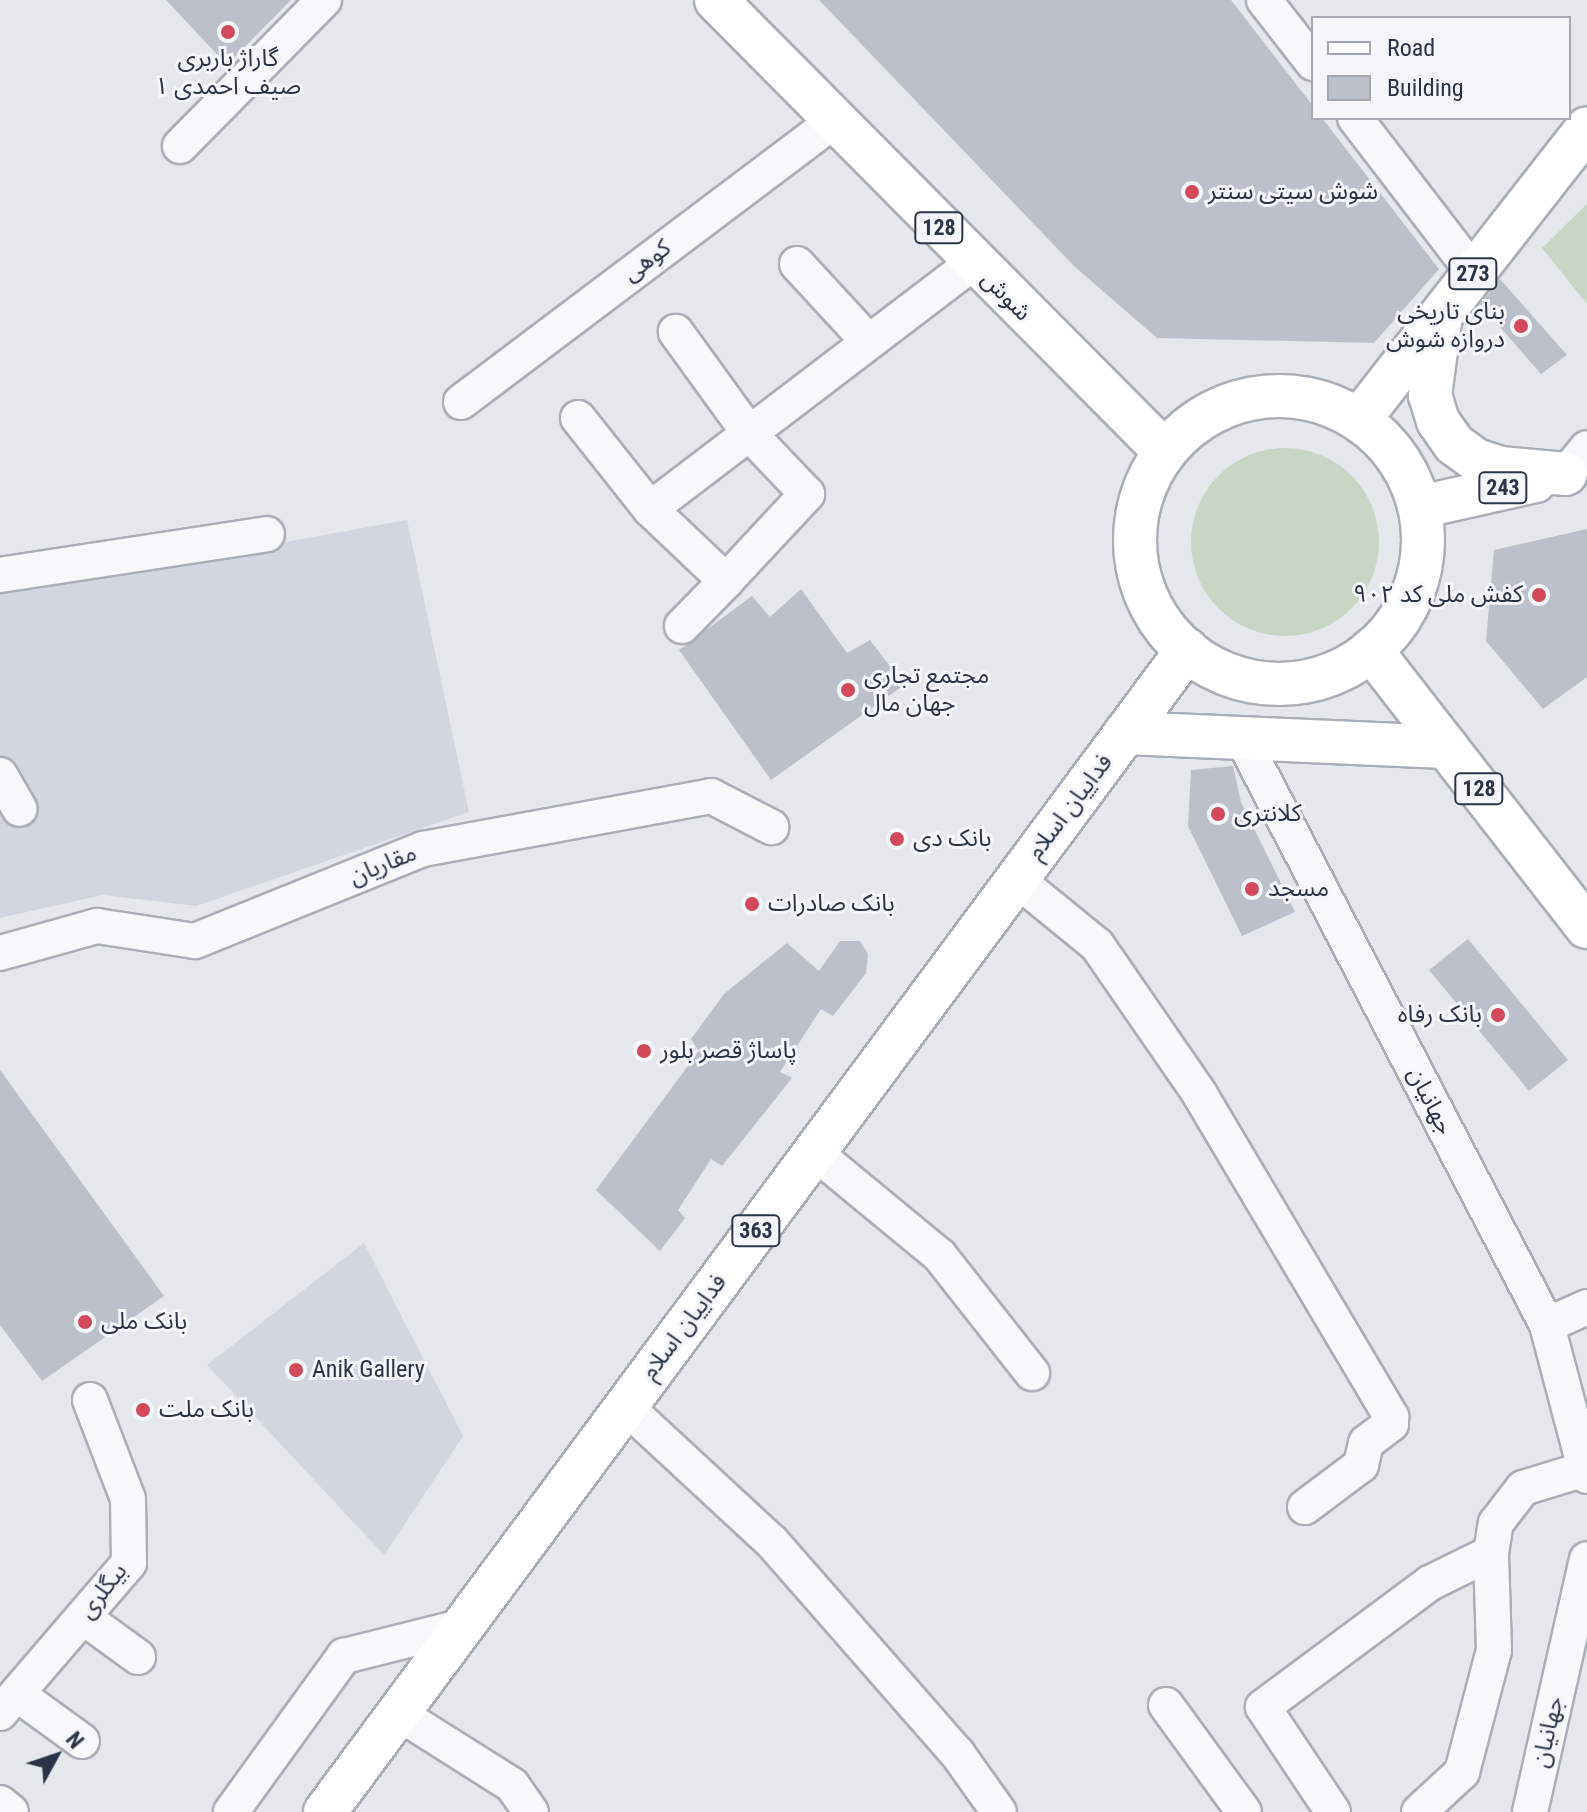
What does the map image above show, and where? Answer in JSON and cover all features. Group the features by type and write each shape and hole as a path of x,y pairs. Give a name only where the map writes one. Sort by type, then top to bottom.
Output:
{"main road":[{"name":"شوش","path":"716,0 973,263 1165,452"},
{"name":"273","path":"1359,420 1587,128"},
{"path":"1442,313 1430,367 1430,395 1438,421 1454,444 1476,460 1500,468 1580,463"},
{"path":"1291,397 1326,404 1359,420 1393,453 1420,507 1424,543 1418,579 1404,613 1371,650 1320,679 1285,684 1248,681 1214,668 1187,650 1154,610 1136,553 1137,517 1147,483 1165,452 1200,420 1255,398 1291,397"},
{"name":"243","path":"1420,507 1580,463"},
{"name":"فداییان اسلام","path":"340,1806 398,1713 1187,650"},
{"name":"128","path":"1371,650 1587,927"},
{"path":"1125,733 1447,747"}],"street":[{"path":"180,146 324,0"},
{"path":"1264,0 1311,60"},
{"path":"1357,120 1474,273"},
{"name":"کوهی","path":"461,402 834,121"},
{"path":"650,509 973,263"},
{"path":"797,264 868,341"},
{"path":"676,332 749,433 807,494 682,626"},
{"path":"578,418 650,509 726,581"},
{"path":"0,575 267,534"},
{"name":"جهانیان","path":"1242,738 1547,1325 1586,1473"},
{"path":"0,775 20,809"},
{"name":"مقاریان","path":"0,953 97,926 195,941 423,849 711,796 771,827"},
{"path":"1016,879 1097,945 1199,1093 1391,1417 1391,1424 1366,1443 1361,1465 1305,1507"},
{"path":"814,1152 940,1256 1032,1373"},
{"path":"1547,1325 1587,1307"},
{"name":"بیگلری","path":"8,1704 129,1563 128,1499 90,1400"},
{"path":"625,1406 772,1542 957,1753 999,1812"},
{"path":"1419,1812 1462,1772 1494,1650 1491,1553 1496,1523 1523,1488 1586,1473"},
{"path":"1333,1812 1263,1707 1430,1583 1491,1553"},
{"name":"جهانیان","path":"1530,1812 1587,1559"},
{"path":"83,1617 138,1657"},
{"path":"231,1812 344,1656 463,1626"},
{"path":"8,1704 82,1741"},
{"path":"1166,1705 1244,1812"},
{"path":"398,1713 512,1785 531,1812"},
{"path":"0,1803 11,1812"}],"shaded area":[{"path":"407,520 469,812 196,906 103,895 0,918 0,594"},
{"path":"364,1243 463,1436 384,1555 207,1365"}],"green space":[{"path":"1587,204 1587,304 1542,248"},
{"path":"1285,448 1303,449 1321,455 1352,475 1372,506 1378,524 1378,560 1372,578 1352,609 1321,629 1303,635 1285,636 1267,635 1249,629 1218,609 1198,578 1192,560 1191,542 1192,524 1198,506 1218,475 1249,455 1267,449"}],"building":[{"name":"گاراژ باربری صیف احمدی ۱","path":"166,0 291,0 227,65"},
{"name":"شوش سیتی سنتر","path":"819,0 1231,0 1311,103 1311,120 1324,120 1439,269 1374,343 1157,338 1075,267"},
{"name":"بنای تاریخی دروازه شوش","path":"1500,279 1567,355 1541,374 1480,304"},
{"name":"کفش ملی کد ۹۰۲","path":"1587,529 1587,677 1543,709 1486,641 1494,550"},
{"path":"801,589 847,653 870,640 904,685 771,780 679,650 752,596 770,617"},
{"path":"1233,766 1241,802 1295,912 1242,936 1188,826 1191,770"},
{"name":"بانک رفاه","path":"1468,939 1568,1060 1529,1091 1429,970"},
{"path":"840,941 860,941 868,954 866,973 833,1016 821,1009 780,1072 792,1078 722,1166 711,1159 678,1210 685,1218 660,1251 596,1190 699,1051 691,1039 724,994 787,943 819,971"},
{"path":"0,1070 164,1296 42,1381 0,1325"}],"place":[{"name":"گاراژ باربری صیف احمدی ۱","path":"228,32"},
{"name":"شوش سیتی سنتر","path":"1192,192"},
{"name":"بنای تاریخی دروازه شوش","path":"1521,326"},
{"name":"کفش ملی کد ۹۰۲","path":"1539,595"},
{"name":"مجتمع تجاری جهان مال","path":"848,690"},
{"name":"کلانتری","path":"1218,814"},
{"name":"بانک دی","path":"897,839"},
{"name":"مسجد","path":"1252,889"},
{"name":"بانک صادرات","path":"752,904"},
{"name":"بانک رفاه","path":"1498,1015"},
{"name":"پاساژ قصر بلور","path":"644,1051"},
{"name":"بانک ملی","path":"85,1322"},
{"name":"Anik Gallery","path":"296,1370"},
{"name":"بانک ملت","path":"143,1410"}]}
